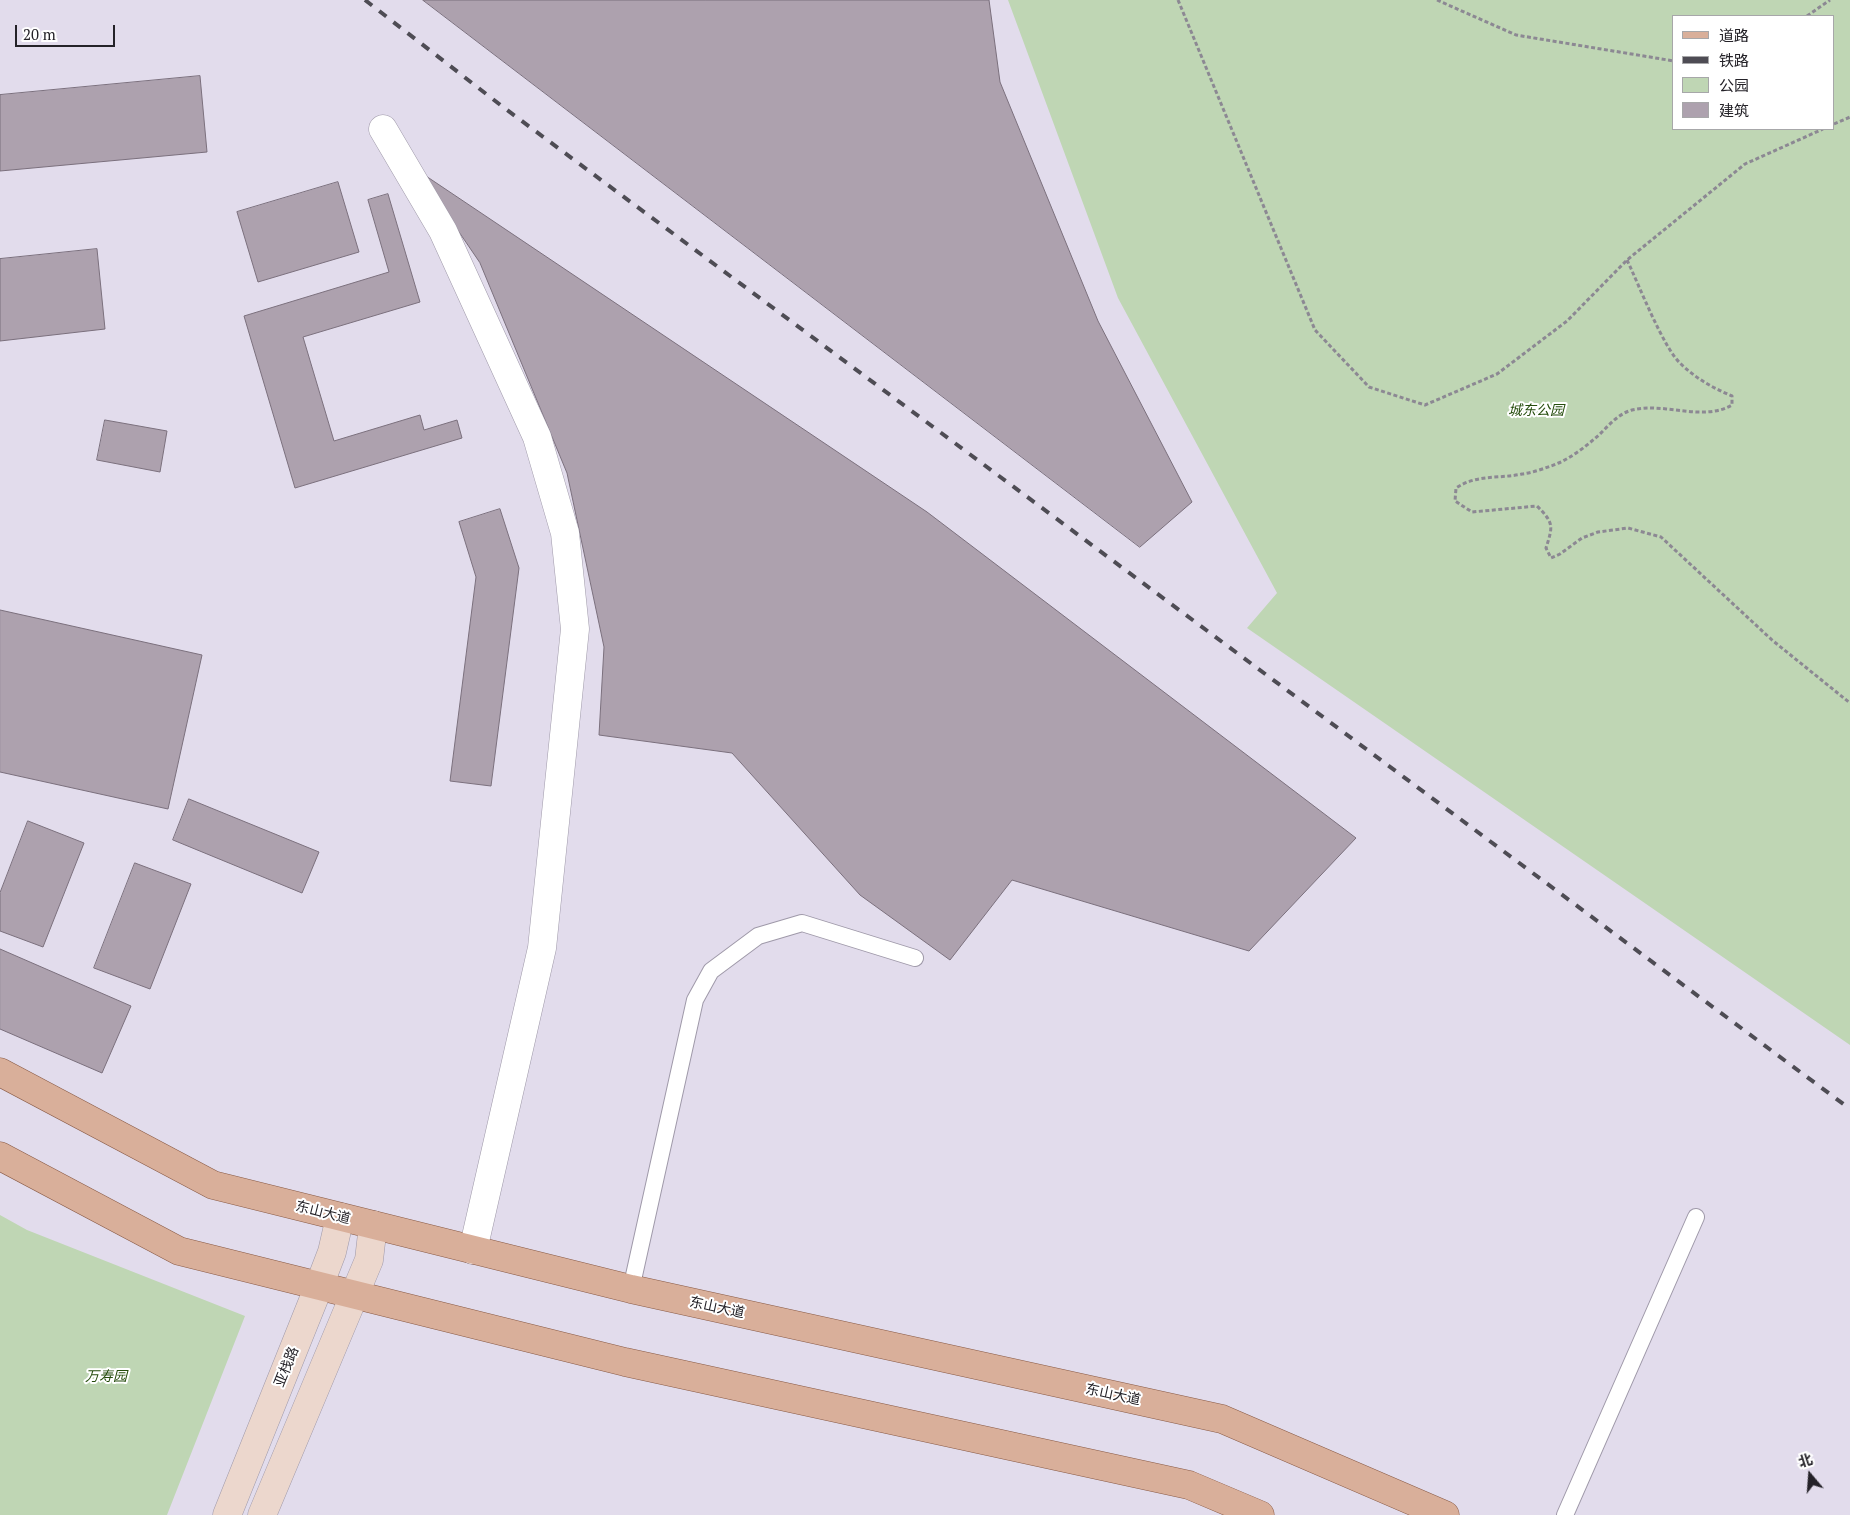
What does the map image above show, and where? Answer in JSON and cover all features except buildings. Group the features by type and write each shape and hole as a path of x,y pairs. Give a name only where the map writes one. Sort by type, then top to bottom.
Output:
{"main road":[{"name":"东山大道","path":"0,1072 213,1185 631,1290 1222,1419 1445,1515"},
{"path":"0,1156 179,1251 625,1362 1190,1485 1260,1515"},
{"name":"亚栈路","path":"227,1515 332,1252 340,1217"},
{"path":"262,1515 355,1294 368,1260 373,1225"}],"street":[{"path":"383,130 443,231 537,437 566,532 575,630 542,948 474,1250"}],"lane":[{"path":"631,1290 695,1000 711,971 758,936 802,923 914,958"},
{"path":"1565,1515 1696,1217"}],"path":[{"path":"1178,0 1315,330 1369,387 1425,405 1496,374 1568,321 1627,260 1745,164 1821,130"},
{"path":"1437,0 1516,35 1672,61"},
{"path":"1809,15 1830,0"},
{"path":"1835,124 1850,117"},
{"path":"1627,260 1665,340 1679,362 1710,386 1732,396 1732,405 1720,412 1703,413 1654,407 1630,410 1613,420 1598,435 1552,466 1521,475 1496,475 1467,481 1456,488 1455,501 1472,512 1537,506 1549,518 1552,528 1546,548 1551,558 1582,538 1598,532 1628,528 1661,537 1772,640 1850,703"}],"green space":[{"name":"城东公园","path":"1008,0 1850,0 1850,1045 1247,628 1277,593 1118,298"},
{"name":"万寿园","path":"0,1215 27,1230 245,1316 167,1515 0,1515"}],"railway":[{"path":"365,0 503,107 1850,1109"}]}
